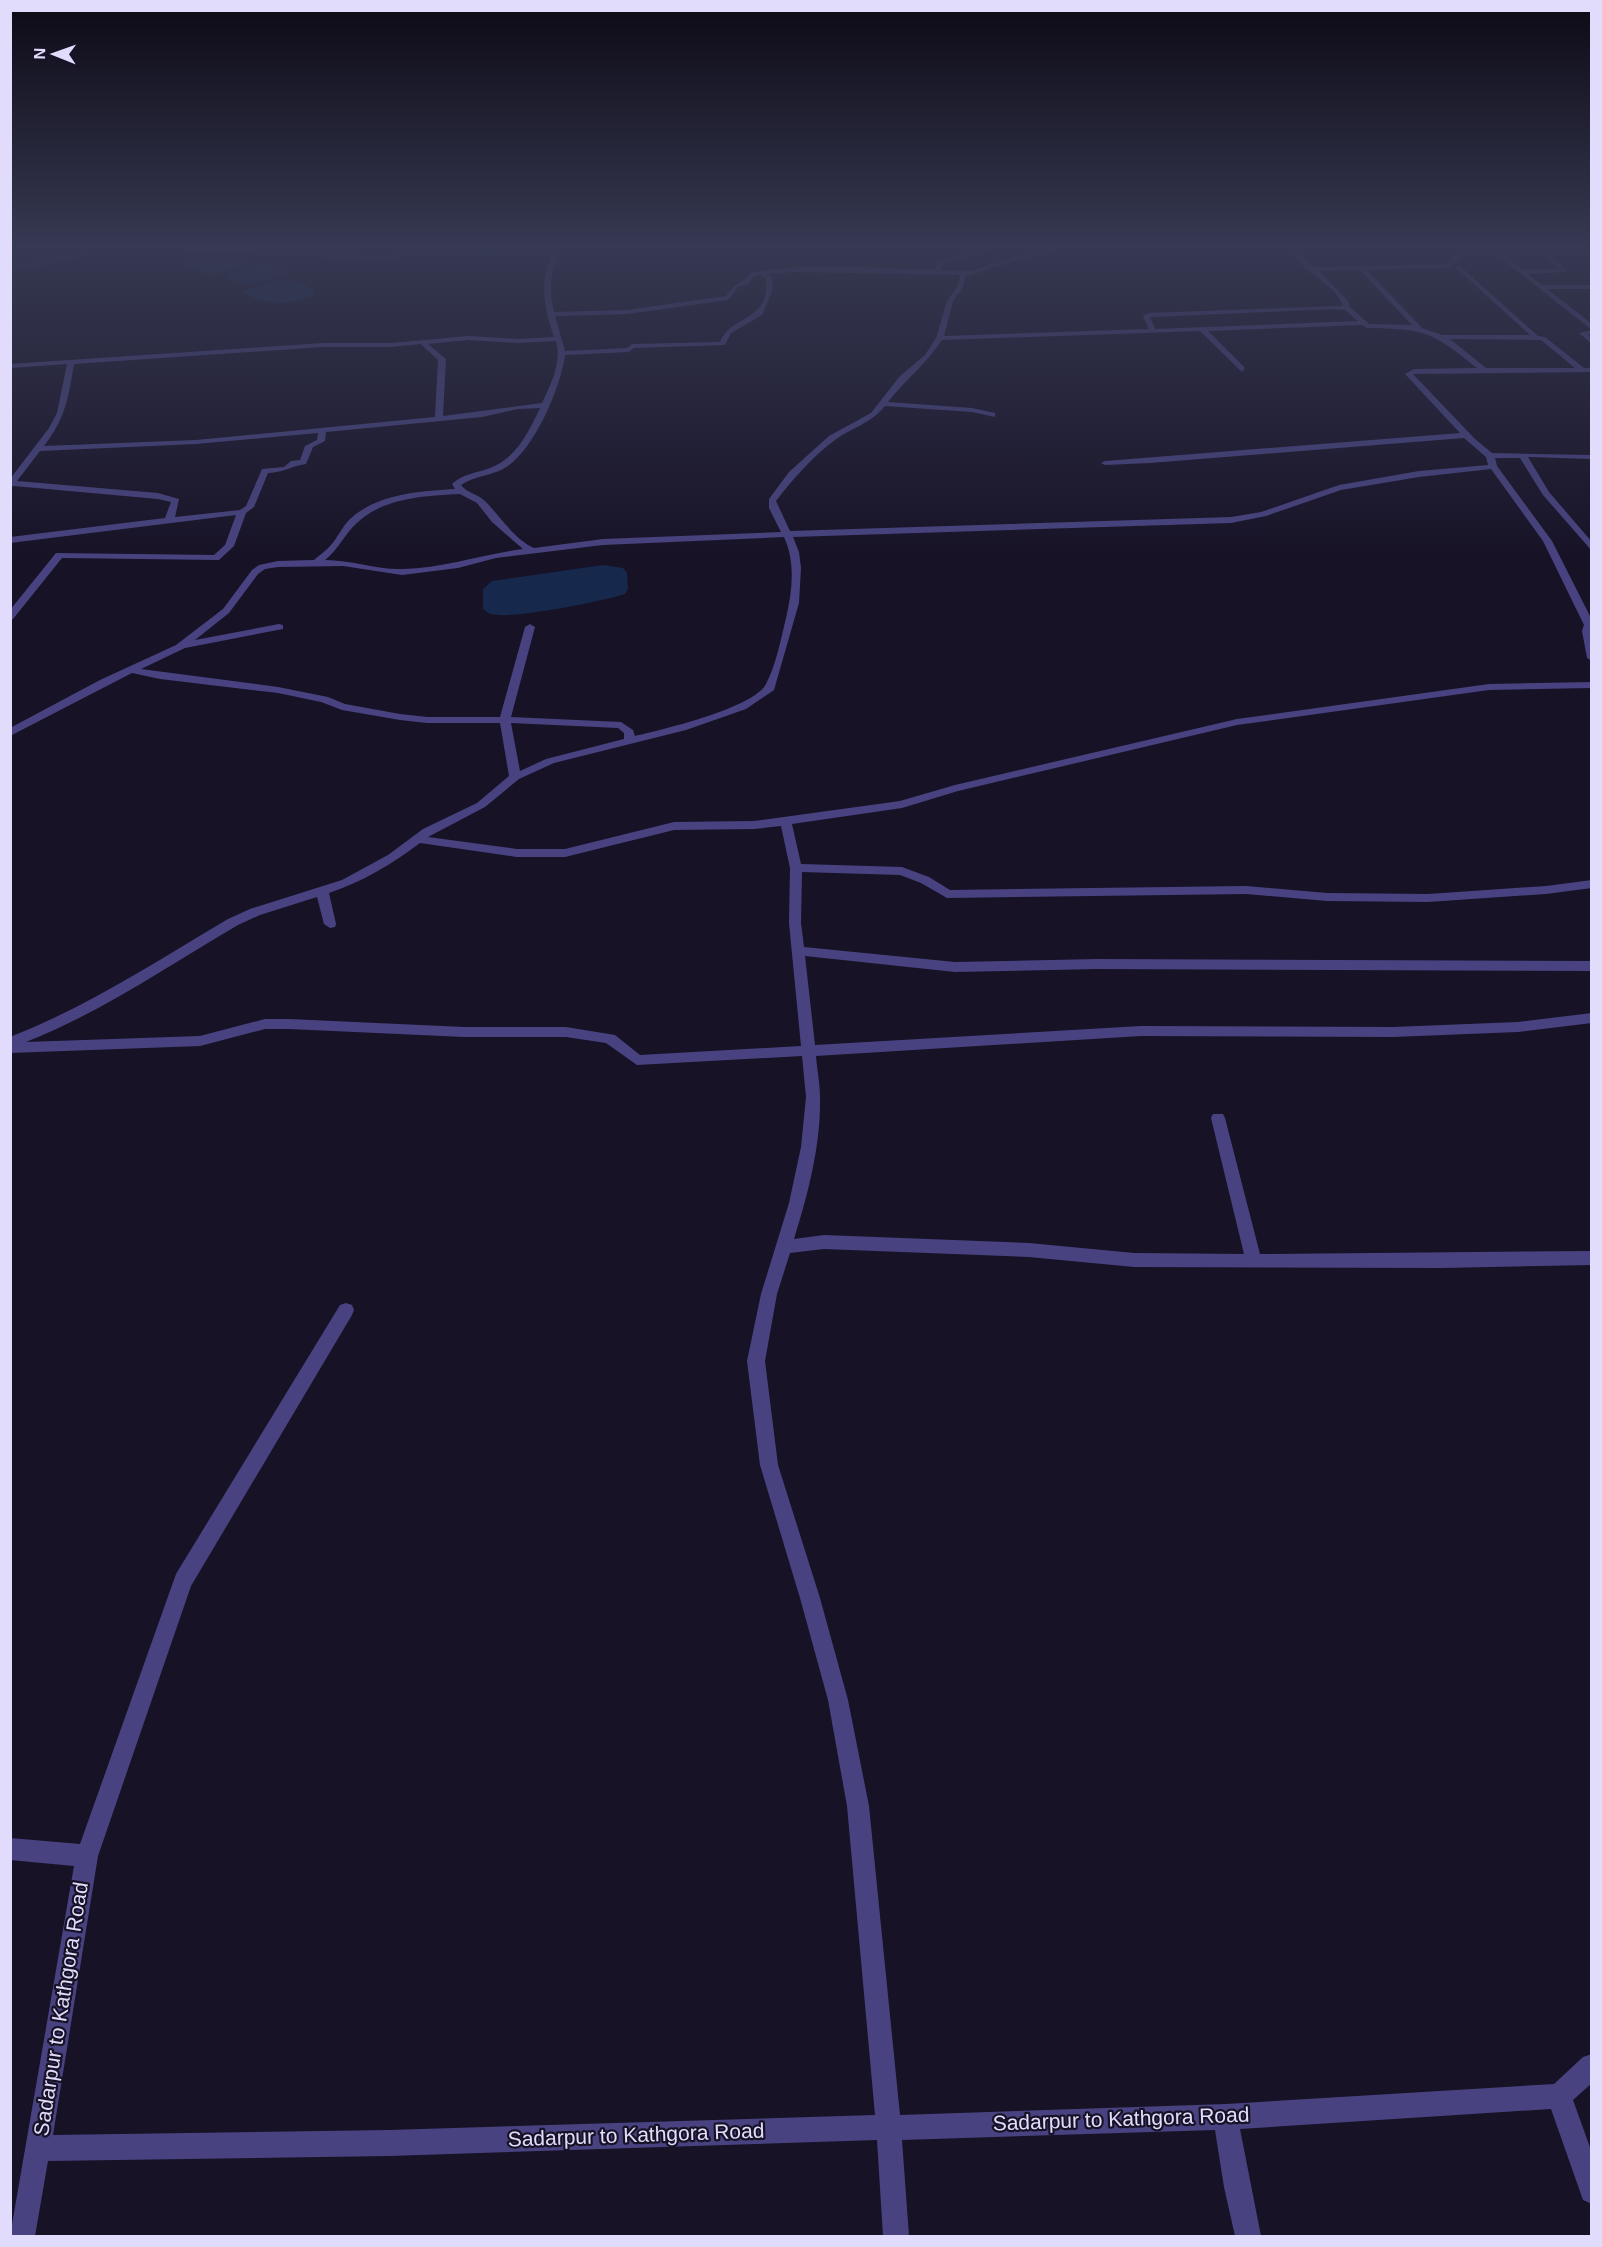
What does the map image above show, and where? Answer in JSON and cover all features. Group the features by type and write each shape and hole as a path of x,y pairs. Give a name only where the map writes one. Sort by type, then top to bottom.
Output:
{"street":[{"path":"10,366 251,350"},
{"path":"431,350 442,359 443,372 437,405 439,418"},
{"path":"535,551 527,548 495,520 480,501 461,491 456,484 463,478 507,463 517,452 545,405 560,369 561,350"},
{"path":"562,353 629,350"},
{"path":"10,1043 53,1026 90,1006 233,922 255,912 346,883 392,858 418,839 481,805 515,777 550,761 682,728 742,707 770,688 794,602 797,575 794,551 774,512 772,501 792,474 832,438 874,416 903,378 932,350"},
{"path":"1222,350 1242,370"},
{"path":"1458,350 1483,370"},
{"path":"1558,350 1581,370"},
{"path":"11,484 53,429 61,413 71,362"},
{"path":"1592,370 1414,371 1409,374 1490,456 1493,466 1547,541 1590,625 1587,631 1592,658"},
{"path":"883,404 957,409 992,415"},
{"path":"38,448 196,442 482,415 518,407 545,405"},
{"path":"10,540 242,512 250,507 265,471 286,469 303,462 309,446 321,441 322,429"},
{"path":"1105,462 1280,451 1376,440 1467,435"},
{"path":"1522,455 1546,493 1592,548"},
{"path":"1490,456 1592,457"},
{"path":"10,733 180,647 226,611 255,572 262,567 278,564 343,563 402,572 458,565 496,555 603,542 770,534 788,536 862,531 1231,520 1263,514 1339,488 1419,474 1493,466"},
{"path":"11,484 158,496 176,501 169,520"},
{"path":"316,563 338,543 343,532 374,507 402,497 461,491"},
{"path":"10,617 59,555 216,558 230,546 242,512"},
{"path":"180,647 279,627"},
{"path":"515,777 505,719 530,627"},
{"path":"131,670 160,676 278,690 324,699 342,707 427,720 505,719 621,724 629,732 630,740"},
{"path":"418,839 517,853 565,853 674,826 786,822 902,804 955,788 1237,722 1488,687 1592,685"},
{"path":"786,822 796,868 795,923 813,1097 809,1147 784,1247 769,1294 756,1361 769,1465 810,1598 838,1700 858,1806 889,2127 896,2236"},
{"path":"796,868 902,871 925,880 947,894 1246,890 1327,897 1428,898 1513,893 1592,884"},
{"path":"322,891 330,924"},
{"path":"798,951 955,967 1097,964 1592,966"},
{"path":"10,1048 200,1041 265,1024 464,1032 566,1032 609,1040 637,1060 808,1053 1141,1031 1393,1032 1518,1027 1592,1018"},
{"path":"1218,1118 1254,1261"},
{"path":"784,1247 824,1242 1029,1250 1134,1260 1441,1261 1592,1258"},
{"path":"87,1856 183,1581 346,1310"},
{"name":"Sadarpur to Kathgora Road","path":"10,1849 87,1856 38,2148 389,2143 1226,2117 1559,2096"},
{"path":"1592,2066 1559,2096 1592,2191"},
{"path":"1226,2117 1237,2187 1248,2236"},
{"path":"22,2236 38,2148"}],"water":[{"path":"603,565 623,568 627,573 628,589 625,594 536,612 501,615 491,614 483,609 483,589 492,581"}]}
